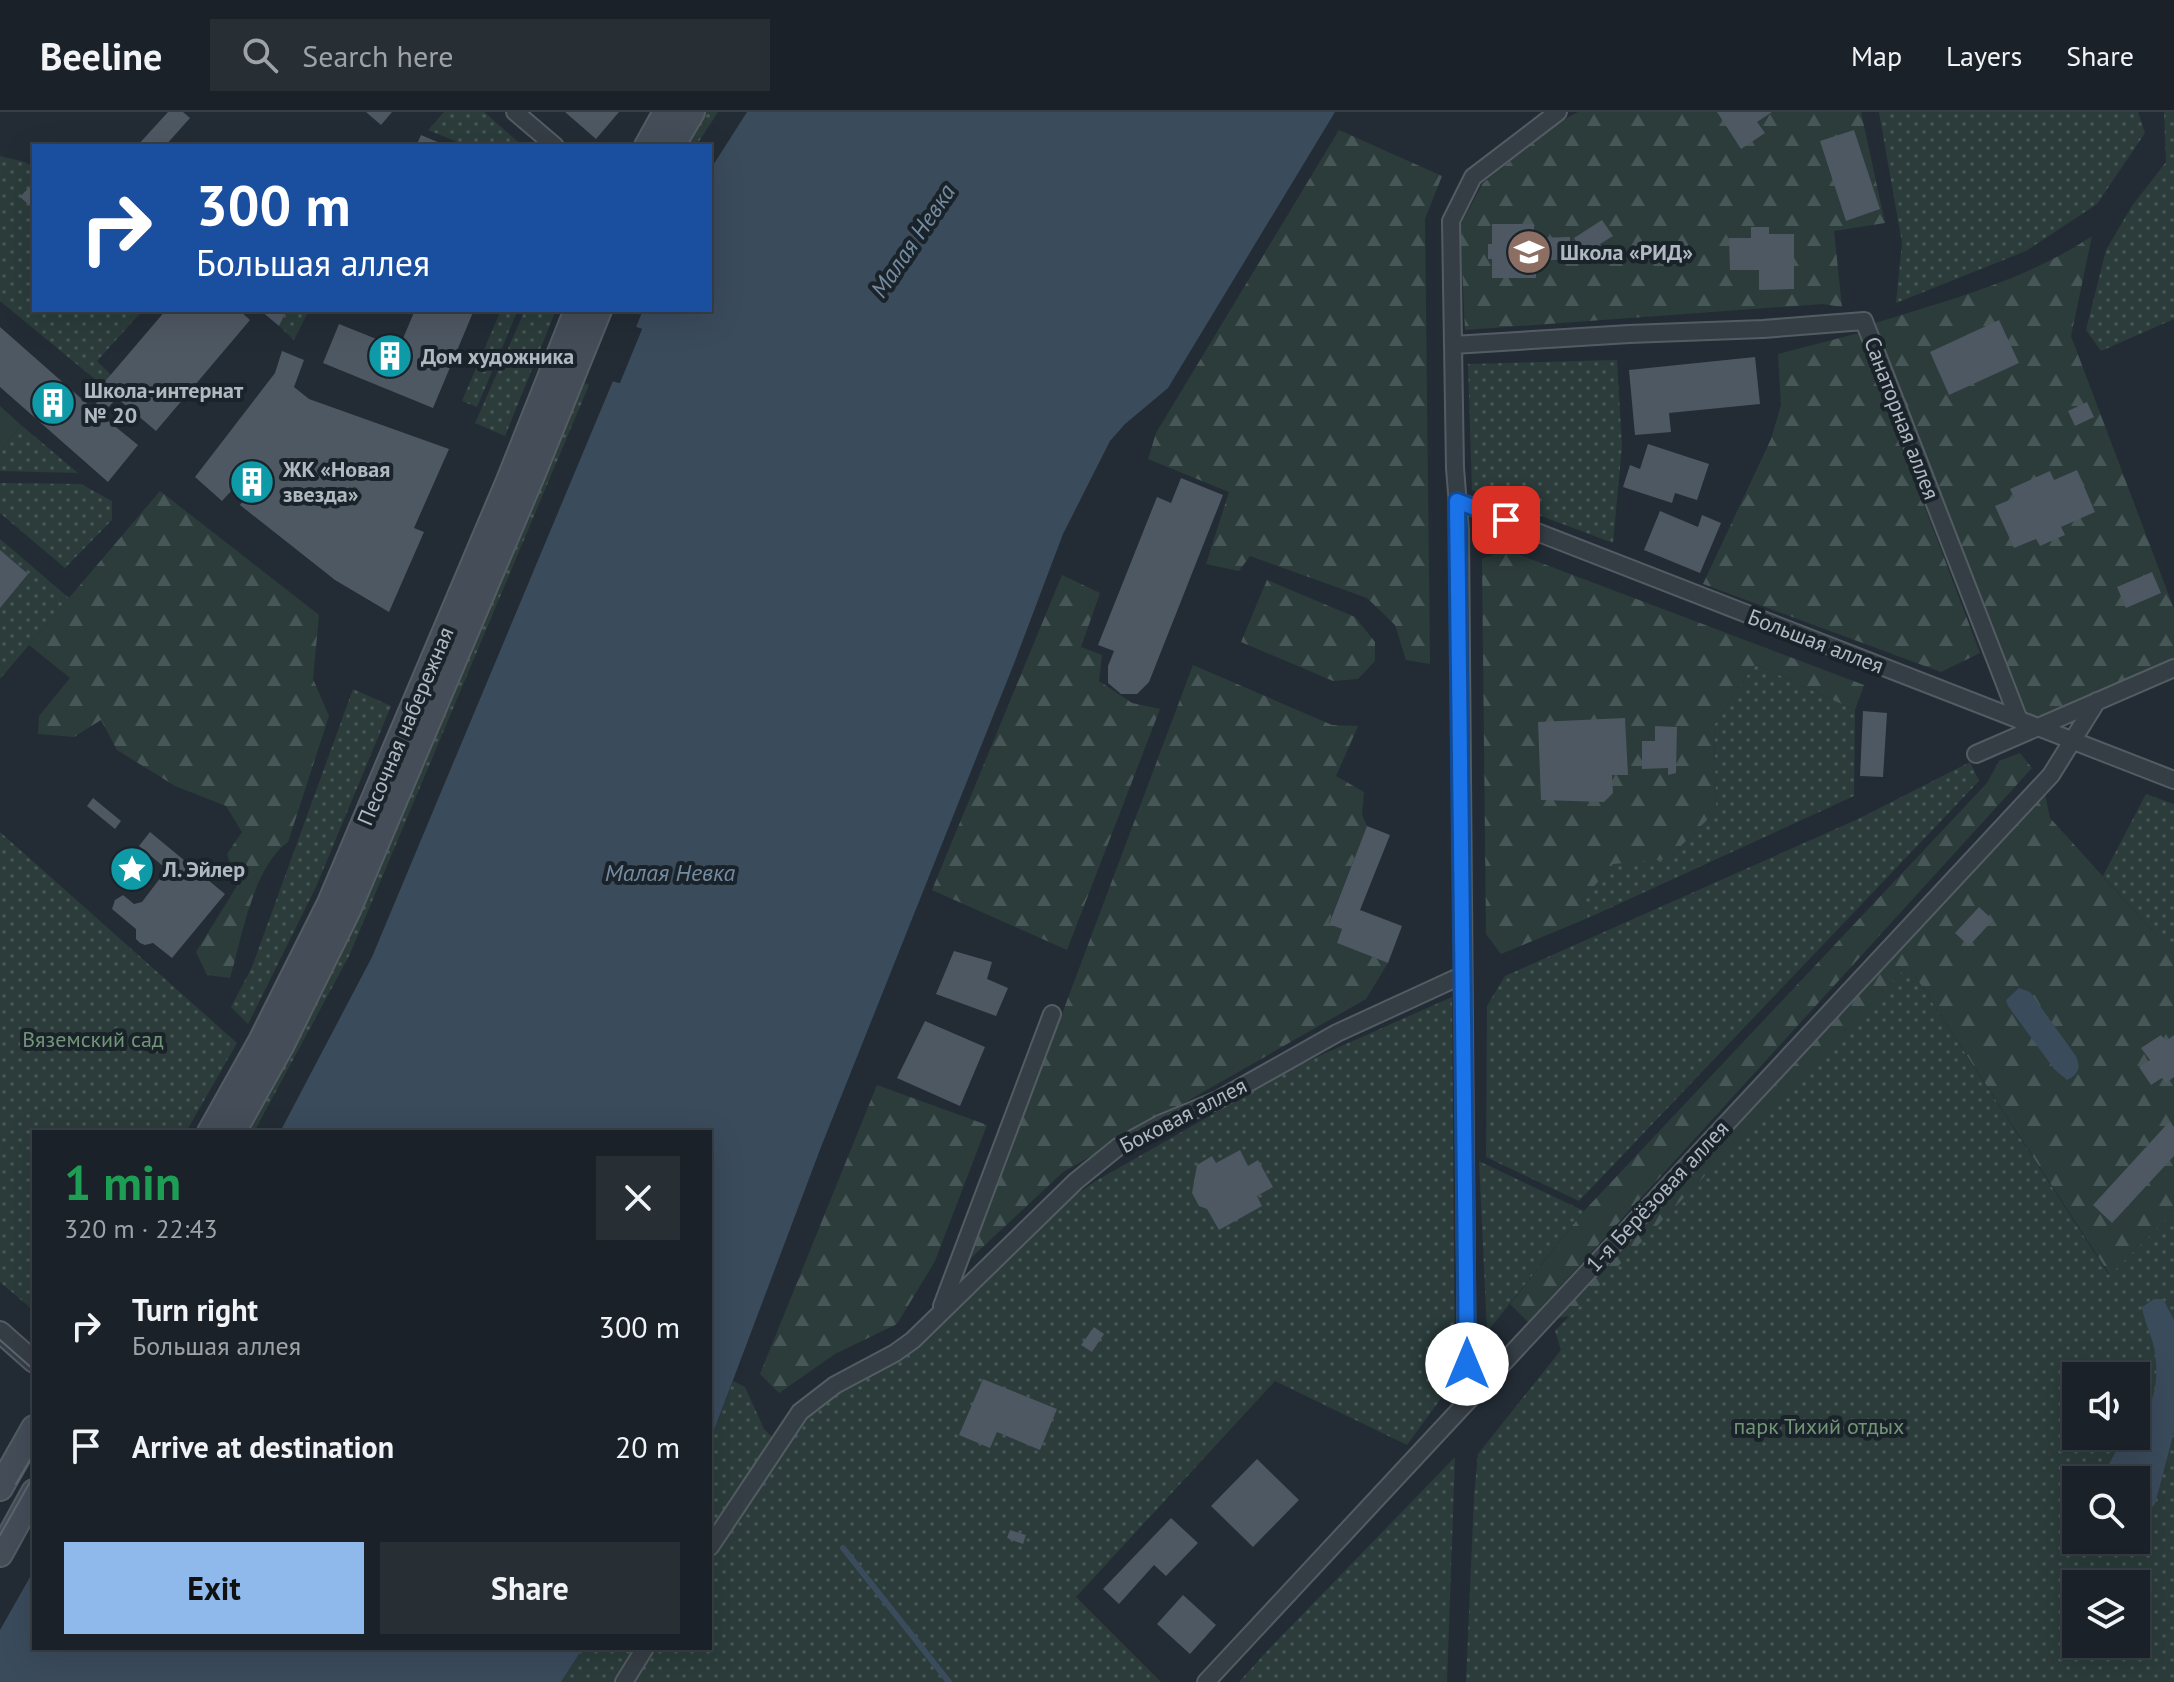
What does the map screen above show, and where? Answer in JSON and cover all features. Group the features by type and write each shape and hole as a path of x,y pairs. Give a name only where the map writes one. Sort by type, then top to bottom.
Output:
{"main road":[{"path":"648,144 666,112"},
{"path":"673,144 692,112"},
{"name":"Песочная набережная","path":"211,1130 261,1041 330,903 508,483 576,312"},
{"name":"Песочная набережная","path":"234,1130 281,1046 348,910 598,312"},
{"path":"0,1488 32,1432"},
{"path":"0,1554 32,1496"}],"street":[{"path":"515,112 553,144"},
{"path":"1467,1399 1451,221 1473,177 1558,112"},
{"name":"Санаторная аллея","path":"1453,345 1864,321 2019,720"},
{"name":"Большая аллея","path":"1457,501 2174,780"},
{"path":"1976,754 2174,668"},
{"name":"1-я Берёзовая аллея","path":"1206,1682 2051,775 2097,701"},
{"path":"2012,738 2019,720"},
{"name":"Боковая аллея","path":"712,1544 800,1412 835,1385 913,1340 1076,1181 1118,1147 1149,1129 1218,1100 1337,1033 1463,975"},
{"path":"940,1311 1052,1014"},
{"path":"0,1332 32,1360"},
{"path":"624,1682 644,1650"}],"green space":[{"path":"444,112 484,112 521,144 462,144 428,130"},
{"path":"698,112 718,112 697,144 680,144"},
{"path":"1578,112 1861,112 1885,223 1834,231 1842,307 1823,304 1465,330 1460,226 1483,183 1558,123"},
{"path":"1879,112 2138,112 2145,133 2097,204 2026,251 1896,303 1902,243"},
{"path":"2164,112 2174,112 2174,319 2101,351 2086,330 2106,250 2132,206 2166,162"},
{"path":"1339,130 1442,176 1425,219 1430,664 1406,660 1395,625 1367,598 1250,556 1239,571 1206,564 1229,492 1148,459 1156,433"},
{"path":"0,156 32,166 32,184 21,197 32,207 32,312 141,312 97,361 111,375 102,385 0,301"},
{"path":"2092,236 2071,336 2174,609 2174,658 2037,717 2025,711 1875,323 2014,277"},
{"path":"286,312 308,312 294,340 279,326"},
{"path":"500,312 517,312 477,407 462,401"},
{"path":"524,312 555,312 505,436 475,423"},
{"path":"1859,333 1980,653 1941,672 1703,584 1771,439 1781,405 1778,354"},
{"path":"1617,360 1622,446 1613,543 1472,490 1468,364"},
{"path":"580,381 589,385 349,956 255,1130 245,1130 341,952"},
{"path":"0,406 21,425 0,452"},
{"path":"21,425 78,473 0,471 0,452"},
{"path":"0,483 81,484 112,501 112,520 65,568 0,513"},
{"path":"160,491 319,615 313,679 329,716 288,842 276,853 257,885 230,978 207,975 196,952 237,886 227,854 242,832 226,806 175,786 117,750 101,720 74,737 38,734 39,716 70,678 29,645"},
{"path":"0,539 69,598 0,679"},
{"path":"1507,550 1864,685 1855,710 1755,664 1714,725 1716,811 1668,859 1613,864 1580,903 1588,918 1501,954 1486,934 1482,559"},
{"path":"1062,575 1100,593 1081,647 1102,655 1099,681 1132,703 1160,709 1067,950 932,890"},
{"path":"1267,580 1355,617 1375,642 1375,661 1358,679 1333,681 1241,642"},
{"path":"1755,664 1855,710 1854,796 1588,918 1580,903 1613,863 1668,859 1716,811 1714,725"},
{"path":"1193,665 1332,725 1358,726 1336,776 1364,792 1362,815 1367,826 1329,923 1342,929 1337,943 1388,963 1366,999 1063,1172 970,1259"},
{"path":"353,689 391,706 316,887 248,1024 231,1007 252,967"},
{"path":"2020,753 2032,768 1528,1322 1510,1304 1584,1211 1987,783 1999,761"},
{"path":"1970,762 1979,781 1579,1201 1486,1157 1487,1006 1505,976 1858,819"},
{"path":"2045,794 2050,818 2174,955 2174,1212 2110,1275 1908,965 1570,1316 1551,1319"},
{"path":"2146,794 2174,804 2174,955 2103,876"},
{"name":"Вяземский сад","path":"0,832 237,1043 187,1130 32,1130 32,1309 0,1282"},
{"name":"парк Тихий отдых","path":"1908,965 2109,1275 2174,1212 2174,1682 1466,1682 1478,1454 1561,1350 1555,1331"},
{"path":"1452,997 1455,1379 1407,1445 1275,1381 1076,1597 1161,1682 632,1682 653,1650 712,1650 712,1558 796,1428 824,1400 863,1376 1060,1206 1094,1182 1301,1064"},
{"path":"877,1085 987,1125 935,1261 897,1324 835,1354 779,1393 760,1374"},
{"path":"1479,1161 1584,1211 1487,1332"},
{"path":"733,1381 745,1387 764,1429 772,1437 712,1531 712,1437"},
{"path":"1455,1457 1447,1682 1239,1682 1268,1650"},
{"path":"582,1650 635,1650 614,1682 561,1682"}],"water":[{"name":"Малая Невка","path":"747,112 1335,112 1168,388 1125,424 1110,441 1063,534 821,1147 712,1436 712,1130 281,1130 372,957 613,381 619,383 642,329 636,327 642,312 712,312 712,167"},
{"path":"2019,988 2030,992 2076,1056 2078,1070 2067,1080 2054,1069 2008,1006 2006,1000"},
{"path":"2154,1299 2163,1299 2174,1320 2174,1432 2155,1504 2150,1509 2150,1466 2108,1466 2117,1450 2150,1450 2150,1403 2155,1387 2155,1354 2142,1307"},
{"path":"32,1574 32,1650 582,1650 561,1682 0,1682 0,1630"}],"pier":[{"path":"636,327 642,329 620,383 613,381 614,377 617,378"}],"building":[{"path":"168,112 183,112 190,118 167,144 139,144"},
{"path":"366,112 392,112 381,125"},
{"path":"565,112 619,112 596,139"},
{"path":"1717,112 1772,112 1757,122 1765,133 1741,149"},
{"path":"1854,130 1880,209 1846,221 1820,141"},
{"path":"421,135 442,144 417,144"},
{"path":"32,184 32,207 20,197"},
{"path":"1602,220 1613,236 1584,254 1574,238"},
{"name":"Школа «РИД»","path":"1492,224 1534,224 1534,238 1570,237 1570,260 1536,260 1536,278 1492,278 1488,244 1492,244"},
{"path":"1751,227 1769,227 1769,234 1794,234 1794,289 1759,290 1759,270 1730,270 1729,238 1751,238"},
{"path":"164,312 241,312 250,320 156,431 117,398 101,415 138,445 108,482 0,387 0,327 92,408 108,390 102,385"},
{"path":"262,312 286,312 279,326"},
{"name":"Дом художника","path":"414,312 473,312 433,408 323,363 339,324 399,348"},
{"path":"1999,320 2019,363 1949,395 1930,352"},
{"name":"ЖК «Новая звезда»","path":"282,351 304,360 294,387 309,399 449,449 414,528 424,532 389,612 335,580 240,505 246,496 234,488 222,501 195,477 275,373"},
{"path":"1755,357 1760,404 1669,413 1671,432 1635,435 1629,370"},
{"path":"2087,402 2094,417 2075,426 2068,411"},
{"path":"1648,444 1709,464 1697,500 1675,493 1672,503 1623,487 1630,465 1640,469"},
{"path":"2077,470 2095,512 2061,527 2065,535 2040,546 2036,539 2014,548 1995,506 2014,498 2010,489 2050,471 2054,480"},
{"path":"1181,478 1223,495 1149,682 1137,694 1121,694 1108,683 1108,666 1114,651 1098,645 1157,497 1171,503"},
{"path":"1660,511 1698,527 1702,515 1721,523 1700,573 1644,550"},
{"path":"0,550 28,574 0,608"},
{"path":"2152,572 2161,593 2126,608 2117,587"},
{"path":"1863,711 1887,713 1883,777 1860,776"},
{"path":"1625,718 1628,775 1612,775 1613,793 1604,802 1541,800 1538,722"},
{"path":"1655,726 1677,727 1676,773 1668,775 1668,768 1642,769 1642,741 1655,741"},
{"path":"93,798 121,821 115,829 87,806"},
{"path":"1367,826 1390,835 1360,910 1402,926 1388,963 1337,943 1342,929 1329,924"},
{"path":"150,832 225,894 172,958 153,943 140,943 136,939 136,929 112,909 115,900 123,895 134,904 142,902 164,873 164,867 139,846"},
{"path":"1979,907 1993,920 1969,946 1955,933"},
{"path":"954,951 992,962 987,979 1008,988 996,1016 936,994"},
{"path":"925,1021 985,1047 960,1106 897,1078"},
{"path":"2161,1035 2166,1041 2174,1035 2174,1077 2166,1083 2162,1078 2151,1085 2139,1067 2150,1060 2141,1048"},
{"path":"2169,1122 2174,1127 2174,1156 2112,1223 2093,1205"},
{"path":"1240,1150 1248,1166 1258,1160 1273,1187 1257,1196 1262,1206 1219,1230 1207,1209 1199,1206 1192,1193 1197,1165 1212,1156 1216,1163"},
{"path":"1094,1327 1104,1334 1092,1352 1081,1345"},
{"path":"983,1379 1057,1409 1040,1450 997,1432 990,1448 959,1435"},
{"path":"1257,1459 1299,1500 1253,1547 1211,1506"},
{"path":"1171,1518 1198,1543 1166,1576 1154,1565 1119,1604 1103,1589"},
{"path":"1010,1530 1026,1535 1023,1544 1007,1538"},
{"path":"1183,1595 1216,1625 1190,1654 1157,1624"}],"waterway":[{"path":"843,1548 949,1682"}],"tram line":[{"path":"0,1340 32,1368"},
{"path":"16,1484 32,1456"},
{"path":"0,1535 32,1479"}],"place":[{"name":"Школа «РИД»","path":"1529,252"},
{"name":"Дом художника","path":"390,356"},
{"name":"Школа-интернат № 20","path":"53,403"},
{"name":"ЖК «Новая звезда»","path":"252,482"},
{"name":"Л. Эйлер","path":"132,869"}],"route":[{"path":"1467,1364 1460,530 1457,501 1506,520"}]}
